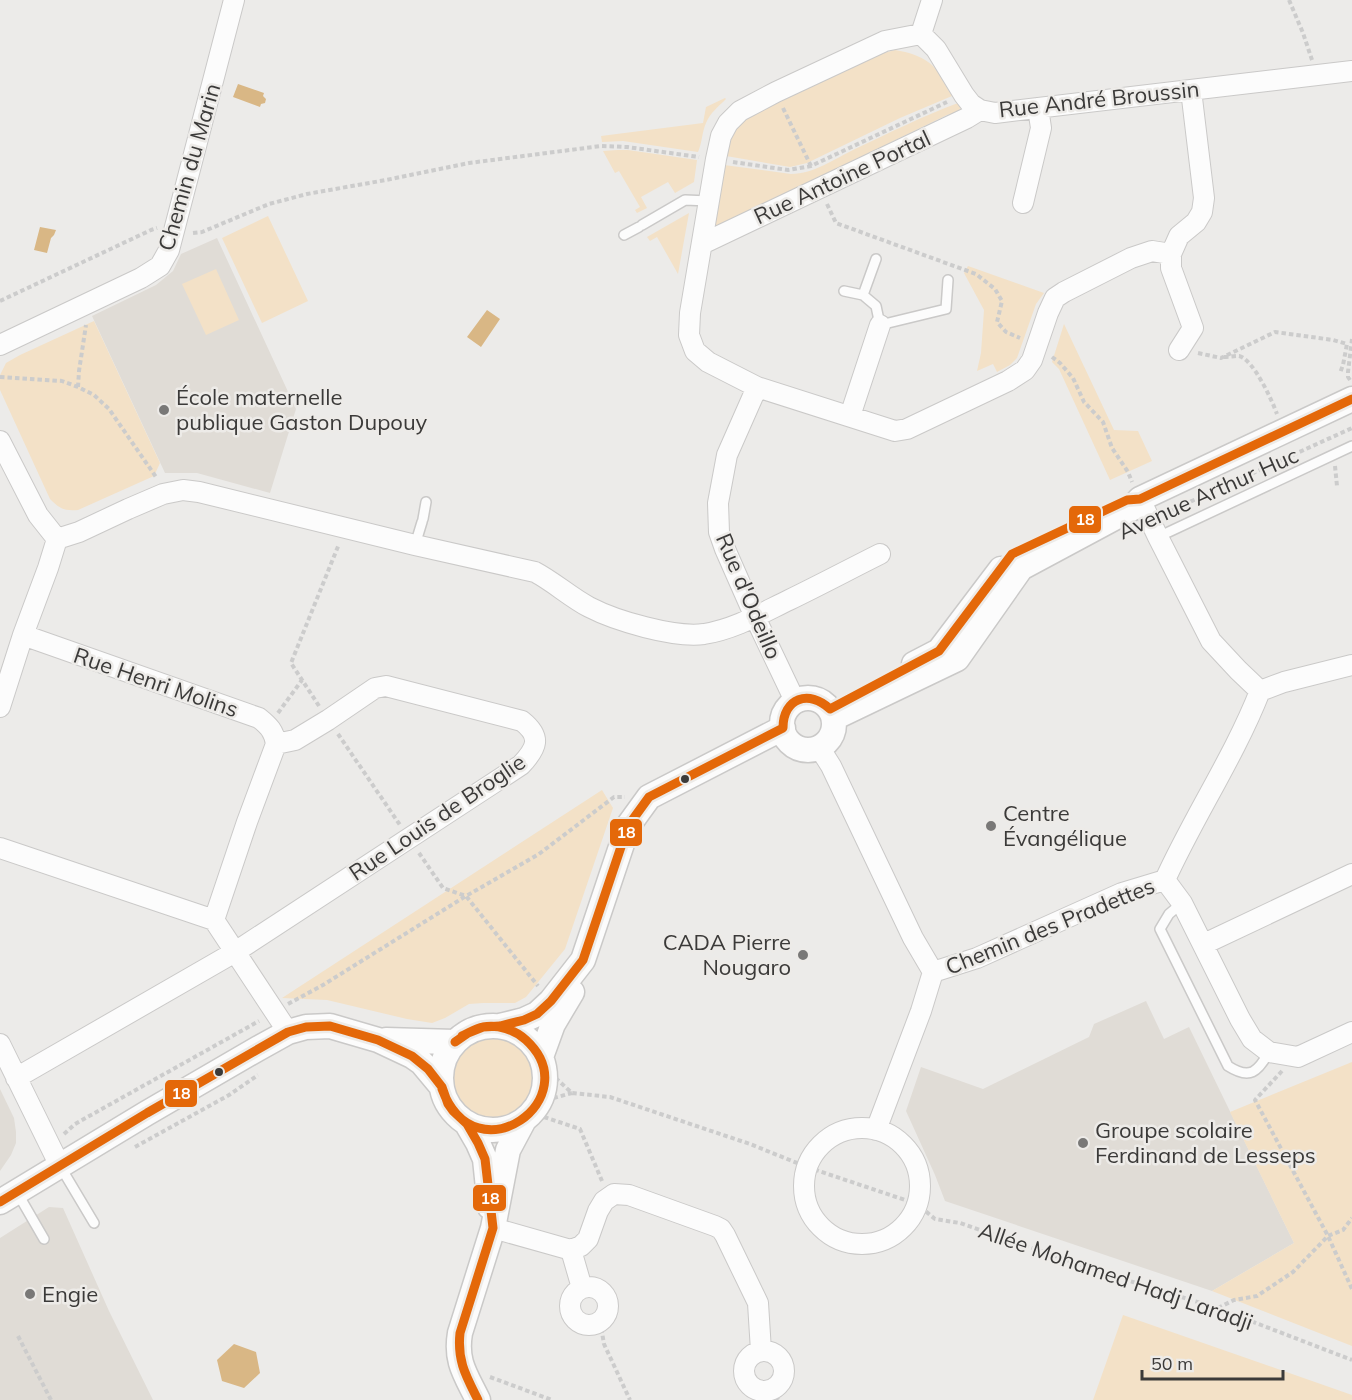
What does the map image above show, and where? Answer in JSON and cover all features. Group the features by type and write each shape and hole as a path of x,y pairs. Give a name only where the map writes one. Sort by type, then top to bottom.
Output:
{"street":[{"name":"Chemin du Marin","path":"0,345 141,278 160,266 169,249 234,0"},
{"path":"932,0 921,34 885,41 776,92 740,111 728,123 721,136 716,159 690,313 689,335 695,351 708,362 757,387 895,431 907,429 1008,381 1025,370 1032,360 1047,313 1055,298 1064,292 1131,258 1152,251 1171,254"},
{"name":"Rue André Broussin","path":"921,34 936,50 971,104 980,110 995,113 1352,70"},
{"path":"1179,350 1193,328 1171,268 1171,254 1179,236 1196,222 1202,212 1204,198 1191,90"},
{"path":"1023,203 1041,128 1038,108"},
{"name":"Rue Antoine Portal","path":"702,244 980,110"},
{"path":"850,416 880,325"},
{"name":"Rue d'Odeillo","path":"757,387 728,455 718,503 719,532 724,549 795,701"},
{"name":"Avenue Arthur Huc","path":"832,713 957,659 1021,568 1131,509 1149,519 1350,388"},
{"path":"0,441 38,515 57,539"},
{"path":"57,539 79,532 163,494 183,490 199,492 535,572 588,607 616,618 685,634 703,634 728,629 880,554"},
{"path":"1149,519 1211,641 1260,691"},
{"path":"0,707 57,539"},
{"name":"Rue Henri Molins","path":"23,635 259,718 273,735"},
{"path":"1165,880 1248,723 1260,691 1284,682 1352,665"},
{"name":"Rue Louis de Broglie","path":"16,1078 235,952 521,765 535,746 536,736 532,728 522,721 386,686 375,688 295,740 273,735"},
{"path":"814,699 826,704 832,713 834,725 830,738 819,747 798,748 785,734 783,718 787,709 795,701 814,699"},
{"path":"493,1228 485,1159 467,1124 448,1104 442,1087 442,1068 445,1058 455,1042 475,1029 500,1026 537,1014 551,1001 583,960 628,826 649,796 785,734"},
{"path":"478,1400 462,1367 458,1345 493,1228 508,1150 544,1089 542,1062 546,1039 591,964 639,833 663,803 785,734"},
{"path":"214,920 273,735"},
{"name":"Chemin des Pradettes","path":"819,747 831,766 913,938 933,972 976,958 1122,893 1165,880 1182,903 1252,1039 1269,1052"},
{"path":"0,849 214,920 288,1032"},
{"path":"1204,944 1352,874"},
{"path":"876,1130 921,1011 933,972"},
{"path":"8,1197 288,1032 306,1027 330,1026 378,1040 422,1063 442,1087"},
{"path":"500,1026 517,1031 527,1039 537,1050 542,1062"},
{"path":"1269,1052 1298,1056 1352,1032"},
{"path":"378,1040 455,1042"},
{"path":"0,1044 60,1166"},
{"path":"467,1124 480,1129 500,1129 517,1124 532,1111"},
{"path":"853,1129 876,1130 891,1136 913,1158 920,1180 917,1204 901,1229 885,1240 866,1244 843,1242 823,1230 809,1212 804,1190 807,1167 819,1147 838,1133 853,1129"},
{"path":"493,1228 571,1250 581,1246 588,1239 598,1211 604,1201 614,1194 629,1195 715,1226 725,1235 758,1303 760,1351"},
{"path":"571,1250 582,1288"},
{"path":"582,1288 596,1288 602,1291 608,1303 605,1317 594,1324 581,1323 572,1314 570,1302 572,1296 582,1288"},
{"path":"760,1351 769,1351 776,1355 784,1368 776,1394 751,1387 746,1381 744,1366 753,1354 760,1351"}],"lane":[{"path":"624,235 686,200 708,201"},
{"path":"863,295 876,259"},
{"path":"844,291 863,295 876,306 880,325 946,309 948,280"},
{"name":"Avenue Arthur Huc","path":"1149,519 1352,446"},
{"path":"415,545 426,502"},
{"path":"1182,903 1169,914 1160,929 1228,1066 1239,1072 1250,1073 1261,1066 1269,1052"},
{"path":"60,1166 94,1223"},
{"path":"8,1197 44,1239"}],"path":[{"path":"1288,0 1312,58 1313,75"},
{"path":"776,92 836,224 976,274 995,289 1002,301 997,322 1005,332 1037,345 1060,363 1073,378 1084,402 1103,422 1112,448 1128,472 1149,519"},
{"path":"0,301 151,230 158,228 172,235 201,232 269,204 307,194 469,163 601,146 627,147 788,170 811,166 953,100"},
{"path":"78,387 86,319 81,306"},
{"path":"1221,358 1275,332 1347,344 1340,373"},
{"path":"1350,388 1352,339"},
{"path":"1179,350 1221,358 1239,356 1248,361 1273,400 1284,431"},
{"path":"0,377 62,381 94,395 109,409 158,480"},
{"name":"Avenue Arthur Huc","path":"1149,519 1352,428"},
{"path":"346,527 291,663 443,888 466,896 544,994"},
{"path":"273,735 302,680"},
{"path":"274,1011 322,985 539,854 614,796 649,796"},
{"path":"1298,1056 1284,1068 1255,1101 1328,1236 1352,1289"},
{"path":"532,1111 572,1093 542,1062"},
{"path":"129,1151 229,1095 264,1070"},
{"name":"Allée Mohamed Hadj Laradji","path":"572,1093 610,1097 750,1144 807,1167 917,1204 935,1220 960,1223 1107,1274 1217,1308 1352,1360"},
{"path":"532,1111 580,1129 610,1197"},
{"path":"1217,1308 1234,1300 1257,1296 1293,1272 1328,1236 1343,1230 1352,1218"},
{"path":"600,1321 604,1344 630,1400"},
{"path":"18,1336 51,1400"},
{"path":"462,1367 552,1400"}],"shaded area":[{"path":"895,50 930,63 952,96 900,118 807,163 790,167 726,156 730,136 738,126 757,112 880,54"},
{"path":"238,84 264,93 265,103 260,107 233,97"},
{"path":"725,98 708,119 698,152 623,141 602,142 601,136 703,123 706,107"},
{"path":"958,103 961,107 959,111 714,228 724,165 791,174 808,172"},
{"path":"628,150 697,160 694,182 675,193 668,182 641,197 647,208 637,213 635,210 640,207 619,171 615,173 603,151"},
{"path":"689,213 678,274 657,237 650,241 647,237"},
{"path":"268,216 308,301 262,323 222,238"},
{"path":"40,227 56,230 47,253 34,250"},
{"path":"217,238 296,409 270,493 197,473 165,473 92,316 156,285 173,271 181,254"},
{"path":"968,266 1044,293 1036,304 1017,358 997,372 993,364 977,371 981,353 984,310 964,273"},
{"path":"216,269 239,320 206,335 182,284"},
{"path":"487,310 500,319 481,347 467,337"},
{"path":"94,321 160,463 154,476 78,510 62,509 50,499 0,390 0,375 6,363"},
{"path":"1064,324 1114,430 1138,431 1152,461 1110,480 1059,369 1052,362"},
{"path":"602,790 613,808 565,949 526,997 515,1003 469,1004 432,1023 327,1000 282,998"},
{"name":"Groupe scolaire Ferdinand de Lesseps","path":"1146,1001 1164,1039 1189,1027 1294,1243 1212,1291 945,1201 906,1111 921,1067 983,1089 1089,1037 1094,1024"},
{"path":"492,1036 508,1039 522,1048 531,1062 534,1078 531,1094 522,1108 508,1117 492,1120 476,1117 462,1108 453,1094 450,1078 453,1062 462,1048 476,1039"},
{"path":"1352,1062 1352,1346 1212,1291 1294,1243 1230,1112"},
{"path":"0,1089 14,1118 16,1143 0,1171"},
{"path":"49,1207 63,1208 109,1311 153,1400 0,1400 0,1238"},
{"path":"1123,1315 1352,1395 1352,1400 1093,1400"},
{"path":"234,1344 256,1352 260,1373 244,1388 222,1381 217,1360"}],"transit line":[{"name":"18","path":"455,1042 483,1027 500,1026 524,1020 537,1014 551,1001 583,960 628,826 649,797 783,728 787,710 799,700 814,699 830,709 939,651 1012,554 1127,500 1140,499 1352,399"},
{"name":"18","path":"0,1202 147,1113 288,1032 306,1027 330,1026 378,1040 412,1056 428,1069 442,1087 448,1104 467,1124 485,1159 493,1228 460,1333 459,1343 463,1368 478,1400"},
{"name":"18","path":"442,1089 458,1115 478,1128 500,1129 520,1120 536,1105 544,1085 542,1062 526,1040 517,1033 489,1026 478,1028 462,1036"}],"place":[{"name":"École maternelle publique Gaston Dupouy","path":"164,410"},
{"name":"Centre Évangélique","path":"991,826"},
{"name":"CADA Pierre Nougaro","path":"803,955"},
{"name":"Groupe scolaire Ferdinand de Lesseps","path":"1083,1143"},
{"name":"Engie","path":"30,1294"}]}
